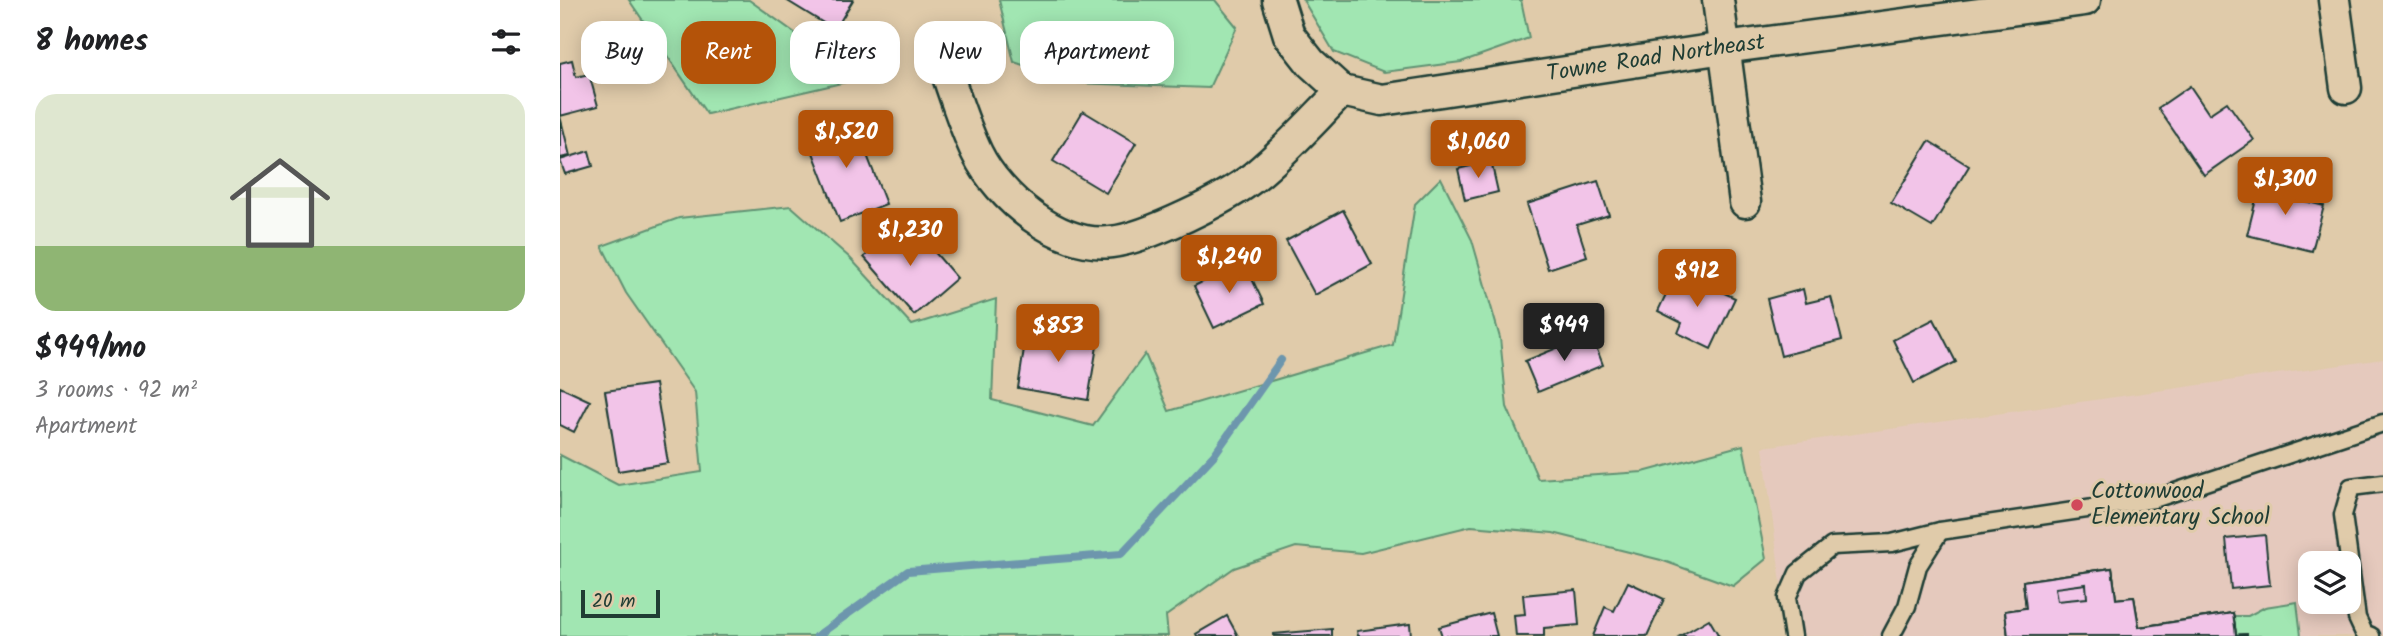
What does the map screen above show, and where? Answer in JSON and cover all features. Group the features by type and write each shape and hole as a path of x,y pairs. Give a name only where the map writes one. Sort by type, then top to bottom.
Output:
{"street":[{"name":"Towne Road Northeast","path":"1278,0 1289,34 1311,64 1342,91 1382,100 1724,48 2085,0"},
{"path":"1718,0 1745,202"},
{"path":"2334,0 2346,88"},
{"path":"951,84 977,155 1008,197 1035,219 1068,237 1110,242 1156,229 1200,210 1254,177 1342,91"}],"lane":[{"path":"1793,636 1787,598 1798,573 1832,546 1892,543 1940,531 2154,499 2383,423"},
{"path":"2371,636 2364,633 2357,618 2343,515 2351,487 2383,483"},
{"path":"1891,636 1907,606 1918,566 1940,531"}],"shaded area":[{"name":"Cottonwood Elementary School","path":"2383,359 2383,636 1788,636 1763,447"}],"green space":[{"path":"629,0 749,0 790,29 790,84 837,84 707,114 686,84 776,84 776,21 681,21 681,76 667,56 667,21 643,21"},
{"path":"999,0 1215,0 1237,27 1209,88 1103,84 1174,84 1174,21 1020,21 1020,64 1014,62"},
{"path":"1303,0 1521,0 1529,38 1461,62 1384,72 1334,52"},
{"path":"1441,178 1472,240 1500,338 1507,407 1538,479 1643,472 1743,445 1766,559 1733,586 1661,560 1553,533 1471,526 1361,553 1296,547 1234,568 1166,616 1168,636 560,636 560,455 618,485 702,472 695,392 626,293 602,246 679,218 791,206 850,258 912,325 996,299 992,400 1093,426 1145,354 1169,411 1393,345 1415,204"},
{"path":"2297,602 2301,636 2236,635 2234,616 2248,616 2265,607"}],"building":[{"path":"786,0 853,0 840,21 820,21"},
{"path":"572,60 576,77 581,76 581,84 592,84 598,106 560,116 560,63"},
{"path":"2190,86 2209,114 2227,102 2254,140 2204,175 2158,108"},
{"path":"1083,111 1136,143 1106,193 1053,161"},
{"path":"560,116 570,156 560,158"},
{"path":"853,119 886,204 840,222 807,137"},
{"path":"1929,141 1969,166 1932,227 1891,203"},
{"path":"589,151 593,166 565,174 560,160"},
{"path":"1491,161 1498,192 1465,200 1458,169"},
{"path":"2261,180 2299,189 2297,199 2324,206 2312,251 2247,235"},
{"path":"1598,181 1609,215 1577,225 1587,256 1548,269 1527,204"},
{"path":"1343,210 1372,264 1315,295 1286,241"},
{"path":"907,220 957,278 914,315 864,257"},
{"path":"1244,262 1264,304 1214,328 1194,286"},
{"path":"1677,271 1735,298 1711,349 1678,333 1682,323 1658,311"},
{"path":"1803,289 1806,303 1831,297 1842,340 1781,356 1767,299"},
{"path":"1934,319 1956,362 1914,383 1893,340"},
{"path":"1027,329 1098,340 1088,400 1018,388"},
{"path":"1591,334 1603,365 1538,392 1525,361"},
{"path":"655,384 668,463 618,471 605,391"},
{"path":"560,387 590,401 574,432 560,425"},
{"path":"2265,535 2270,585 2231,589 2226,539"},
{"path":"2112,568 2116,599 2134,597 2139,627 2233,613 2236,635 2247,636 2008,636 2005,611 2026,608 2023,581","holes":["2086,584 2087,598 2057,601 2055,588"]},
{"path":"2112,568 2116,599 2134,597 2139,627 2233,613 2236,635 2247,636 2008,636 2005,611 2026,608 2023,581"},
{"path":"2112,568 2116,599 2134,597 2139,627 2233,613 2236,635 2247,636 2008,636 2005,611 2026,608 2023,581","holes":["2086,584 2087,598 2057,601 2055,588"]},
{"path":"1628,582 1664,599 1647,636 1593,636 1605,607 1614,611"},
{"path":"1576,590 1579,625 1544,628 1544,636 1516,636 1514,615 1525,614 1523,595"},
{"path":"1491,613 1497,636 1442,636 1439,627"},
{"path":"1227,616 1238,636 1197,636 1196,634"},
{"path":"1709,619 1719,636 1680,636"},
{"path":"1410,624 1411,636 1358,636 1357,631"},
{"path":"1332,629 1332,636 1274,636 1274,634"}],"waterway":[{"path":"817,636 908,571 1121,554 1214,455 1281,360"}],"place":[{"name":"Cottonwood Elementary School","path":"2077,505"}]}
